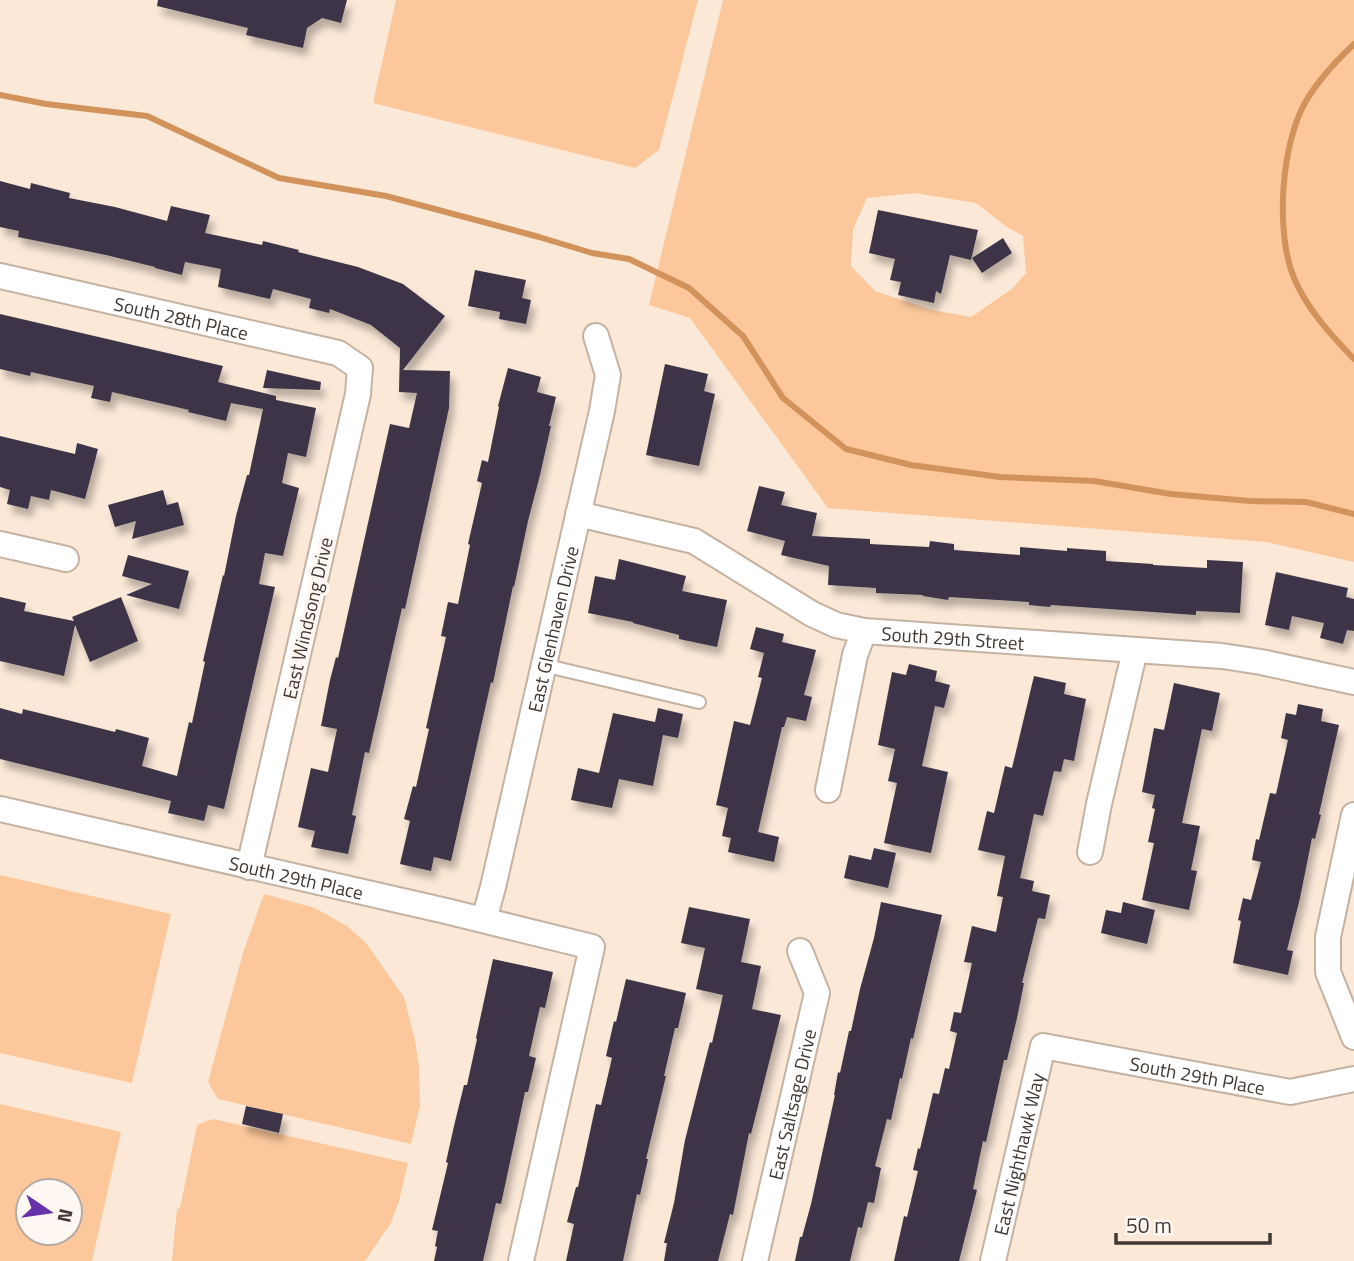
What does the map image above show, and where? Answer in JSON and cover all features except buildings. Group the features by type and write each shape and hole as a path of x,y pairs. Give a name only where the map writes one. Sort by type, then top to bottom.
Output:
{"street":[{"name":"South 28th Place","path":"0,276 338,353 360,368"},
{"name":"East Glenhaven Drive","path":"484,920 602,411 608,375 596,336"},
{"name":"East Windsong Drive","path":"249,867 358,394 360,368"},
{"name":"South 29th Street","path":"578,514 694,541 812,614 836,625 864,631 1222,656 1354,682"},
{"path":"0,544 66,559"},
{"path":"828,790 855,655 864,631"},
{"path":"1090,852 1098,804 1135,650"},
{"name":"South 29th Place","path":"0,809 592,947 521,1261"},
{"path":"1354,815 1328,937 1328,972 1354,1037"},
{"name":"East Saltsage Drive","path":"755,1261 817,993 800,951"},
{"name":"South 29th Place","path":"1043,1046 1290,1092 1354,1079"},
{"name":"East Nighthawk Way","path":"993,1261 1043,1046"}],"lane":[{"path":"543,666 699,702"}],"shaded area":[{"path":"396,0 698,0 659,150 635,168 373,103"},
{"path":"723,0 1354,0 1354,562 1267,542 828,508 690,318 649,305","holes":["915,193 976,203 1023,236 1026,273 1012,289 971,317 932,310 875,291 851,266 853,229 867,198"]},
{"path":"0,875 171,914 132,1083 0,1053"},
{"path":"264,894 315,908 347,926 366,943 404,997 419,1067 420,1105 411,1144 218,1099 208,1082 243,953"},
{"path":"0,1104 121,1132 92,1261 0,1261"},
{"path":"213,1119 408,1163 391,1223 365,1261 172,1261 177,1209 180,1208 197,1125"}],"waterway":[{"path":"1354,44 1316,85 1298,119 1286,164 1283,213 1288,259 1299,289 1320,321 1354,359"},
{"path":"0,95 46,104 147,116 279,178 386,196 592,253 629,259 689,288 743,336 783,398 846,449 911,465 1000,477 1094,481 1171,494 1250,501 1306,502 1354,514"}]}
